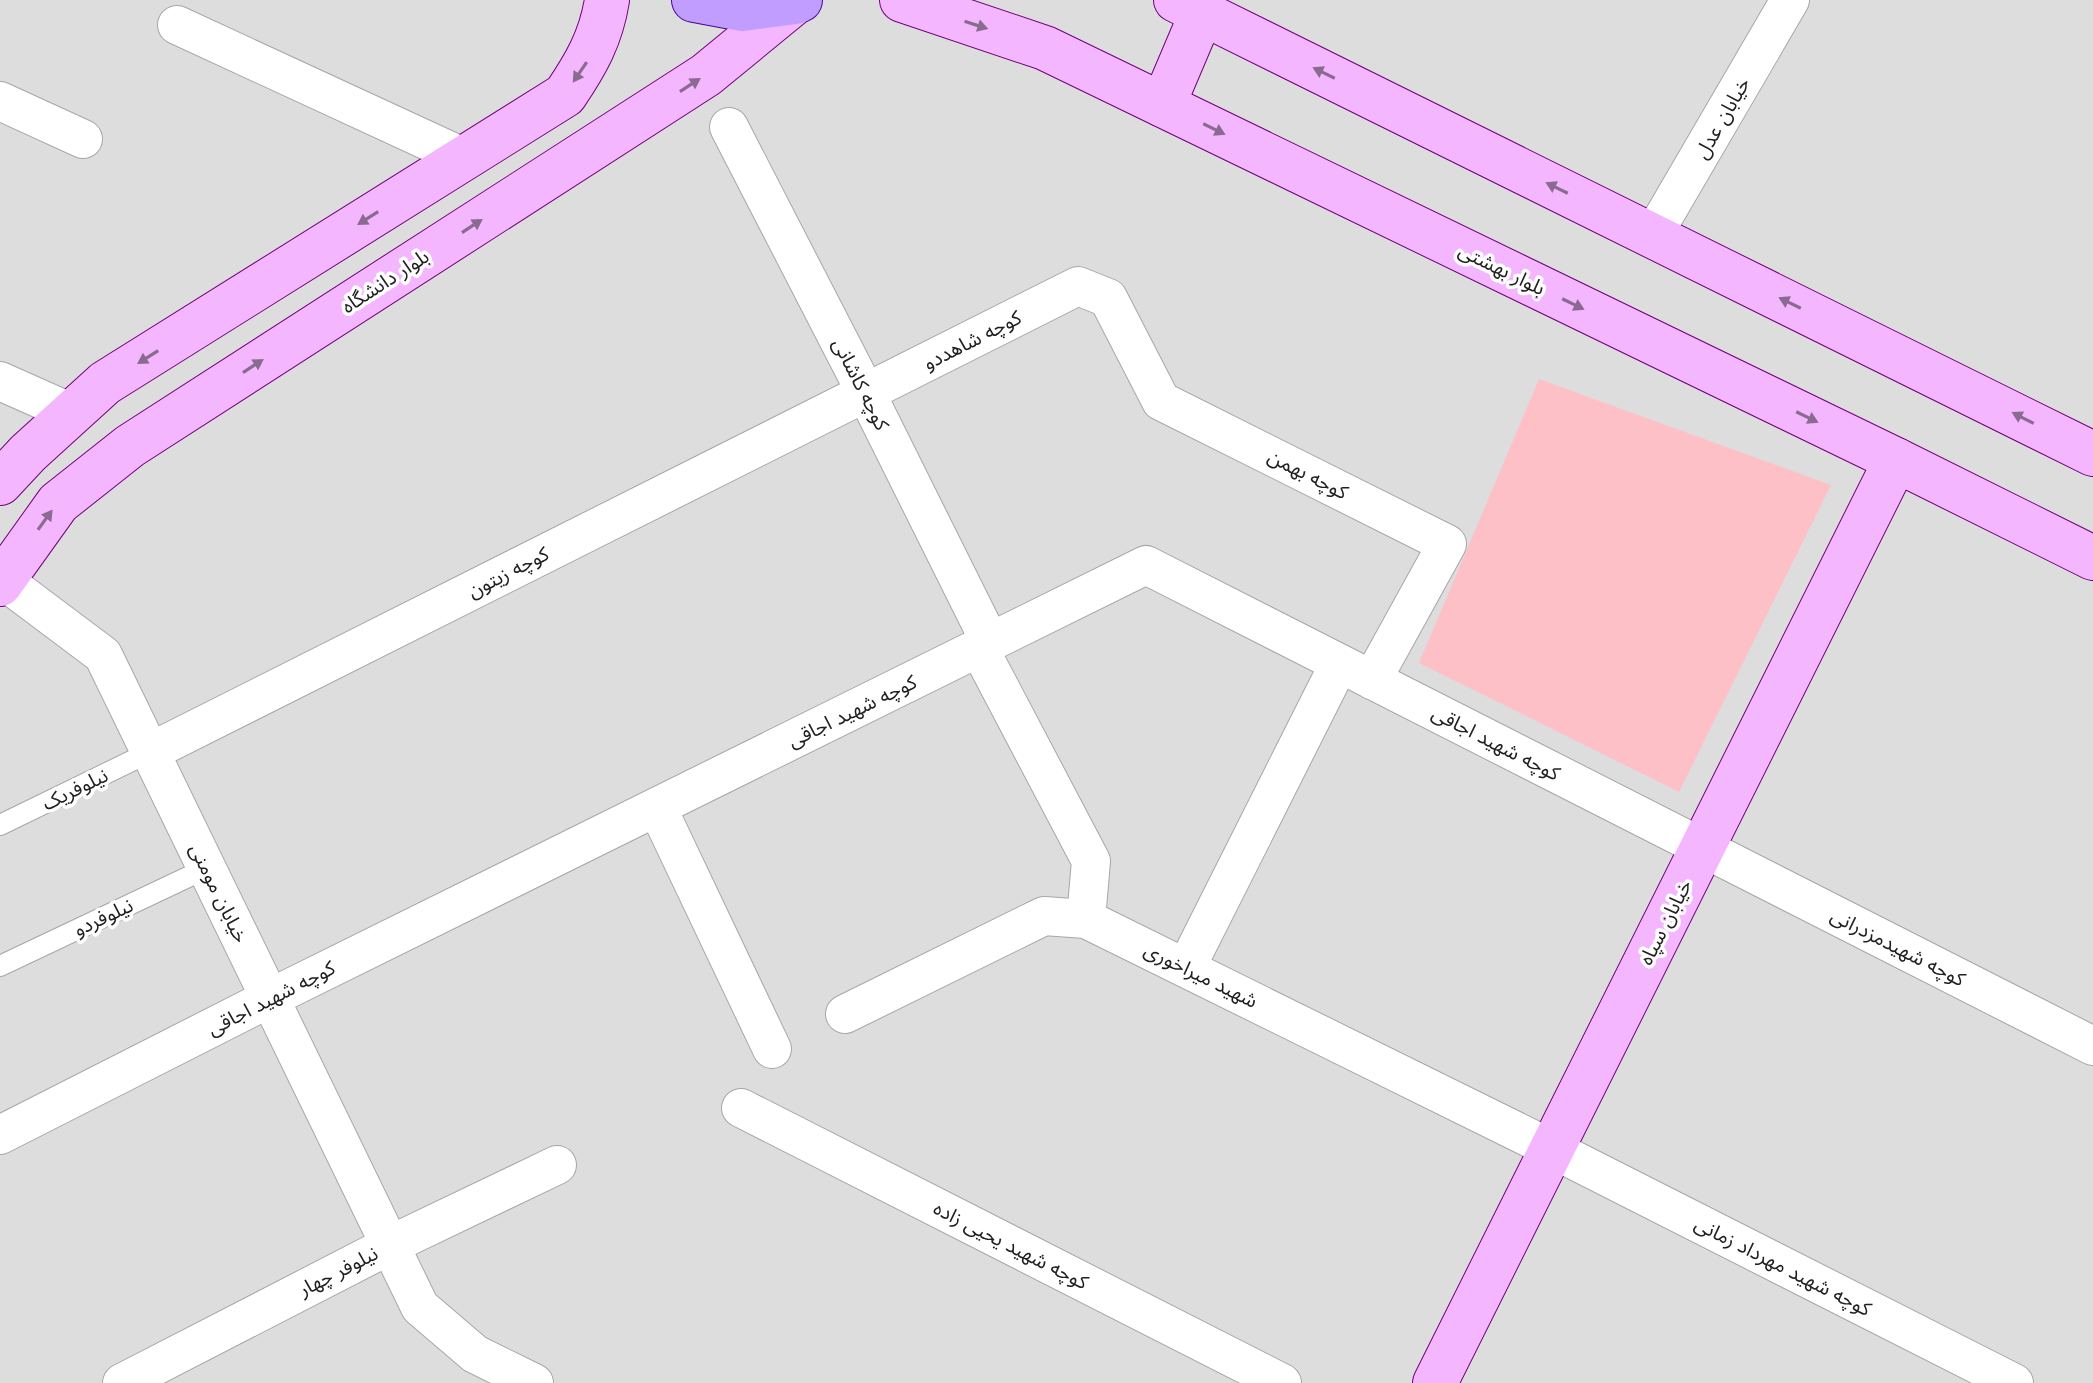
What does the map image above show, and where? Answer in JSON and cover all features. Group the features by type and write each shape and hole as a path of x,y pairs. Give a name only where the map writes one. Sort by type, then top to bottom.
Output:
{"main road":[{"path":"694,0 742,9 797,1"}],"street":[{"path":"0,483 28,453 105,383 565,95 589,59 604,20 607,0"},
{"name":"بلوار بهشتی","path":"902,0 1045,48 2093,558"},
{"name":"خیابان عدل","path":"1653,235 1790,0"},
{"name":"بلوار دانشگاه","path":"1,582 58,503 130,446 706,75 797,1"},
{"path":"1163,105 1189,6 2093,454"},
{"path":"177,25 465,158"},
{"path":"0,101 83,139"},
{"name":"کوچه کاشانی","path":"729,127 866,393 1091,861 1086,919"},
{"name":"کوچه شاهددو","path":"866,393 1078,286"},
{"name":"کوچه بهمن","path":"1078,286 1108,298 1161,401 1447,544 1356,672"},
{"path":"0,381 72,413"},
{"name":"کوچه زیتون","path":"150,752 866,393"},
{"name":"خیابان سپاه","path":"1435,1383 1896,460"},
{"name":"کوچه شهید اجاقی","path":"0,1135 270,998 1146,565 1702,848"},
{"name":"خیابان مومنی","path":"1,582 103,655 420,1307 475,1354 534,1383"},
{"path":"1186,968 1356,672"},
{"path":"657,807 772,1049"},
{"name":"کوچه شهیدمزدرانی","path":"1702,848 2093,1046"},
{"name":"شهید میراخوری","path":"845,1014 1044,916 1086,919 1552,1149"},
{"name":"کوچه شهید یحیی زاده","path":"741,1108 1282,1383"},
{"name":"کوچه شهید مهرداد زمانی","path":"1552,1149 2014,1383"},
{"name":"نیلوفر چهار","path":"122,1383 390,1245 557,1165"}],"lane":[{"name":"نیلوفریک","path":"0,825 150,752"},
{"name":"نیلوفردو","path":"0,966 207,868"}],"shaded area":[{"path":"0,0 2093,0 2093,1383 0,1383"},
{"path":"1539,379 1831,485 1679,792 1419,663"}]}
